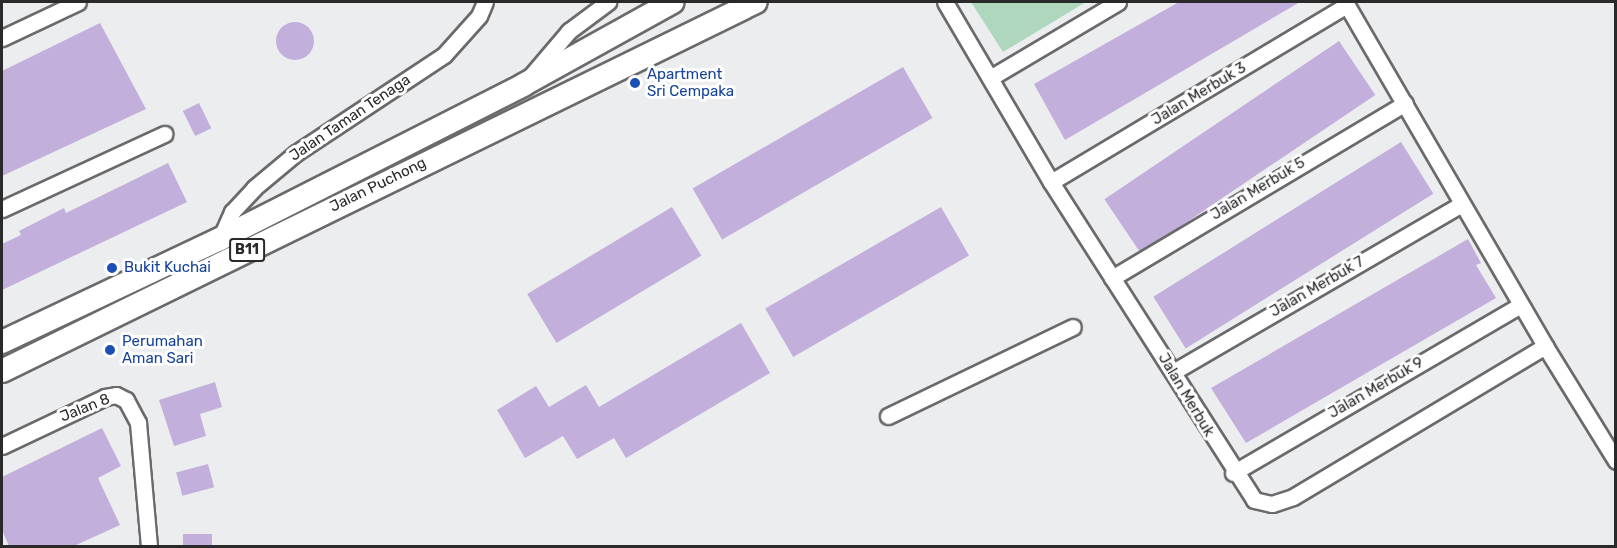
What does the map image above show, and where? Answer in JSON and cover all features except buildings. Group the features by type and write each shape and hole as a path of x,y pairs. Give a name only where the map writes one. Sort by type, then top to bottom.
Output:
{"main road":[{"name":"Jalan Puchong","path":"2,342 220,239 523,85 673,2"},
{"name":"Jalan Puchong","path":"2,371 756,2"}],"street":[{"path":"2,38 78,2"},
{"name":"Jalan Taman Tenaga","path":"220,239 232,212 254,188 296,153 444,55 479,16 485,2"},
{"path":"523,85 569,31 608,2"},
{"name":"Jalan Merbuk","path":"945,2 1051,182 1173,372 1233,473 1254,500 1263,504 1282,502 1545,346"},
{"path":"990,78 1118,2"},
{"path":"1346,3 1520,305 1616,461"},
{"name":"Jalan Merbuk 3","path":"1051,182 1346,3"},
{"name":"Jalan Merbuk 5","path":"1112,278 1405,103"},
{"path":"2,209 164,134"},
{"name":"Jalan Merbuk 7","path":"1173,372 1462,204"},
{"name":"Jalan Merbuk 9","path":"1233,473 1520,305"},
{"path":"888,416 1073,327"},
{"name":"Jalan 8","path":"2,446 116,395 134,409 140,444 149,546"}],"green space":[{"path":"971,2 1086,2 1003,52"}],"place":[{"name":"Apartment Sri Cempaka","path":"635,83"},
{"name":"Bukit Kuchai","path":"112,268"},
{"name":"Perumahan Aman Sari","path":"110,350"}]}
